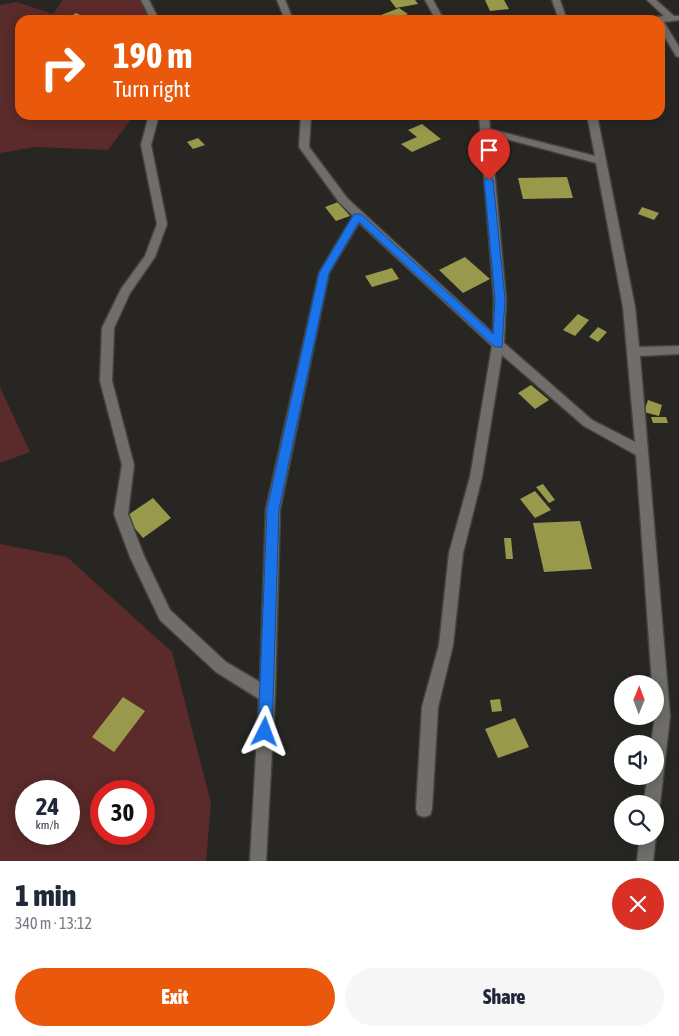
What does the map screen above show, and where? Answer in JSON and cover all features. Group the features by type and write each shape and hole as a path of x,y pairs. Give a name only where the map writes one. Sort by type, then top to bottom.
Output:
{"street":[{"path":"146,0 152,15"},
{"path":"281,0 287,15"},
{"path":"429,0 437,15"},
{"path":"556,0 561,15"},
{"path":"651,0 675,18"},
{"path":"665,32 679,54"},
{"path":"153,120 146,145 162,224 150,257 125,292 108,328 106,381 128,465 121,514 137,557 165,616 220,667 267,696"},
{"path":"306,120 304,147 343,200 358,216 588,423 642,452"},
{"path":"424,809 430,707 446,645 456,553 476,477 498,344 500,299 484,120"},
{"path":"593,120 629,307 634,352 662,716 653,795"},
{"path":"485,132 601,161"},
{"path":"258,861 267,696 273,509 324,273 358,216"},
{"path":"634,352 679,350"},
{"path":"645,861 647,845"}],"shaded area":[{"path":"63,0 148,0 151,15 15,15 15,120 130,120 108,150 36,147 0,153 0,5 17,2 53,14"},
{"path":"0,387 30,452 0,463"},
{"path":"0,544 67,557 172,652 211,803 206,861 0,861"}],"building":[{"path":"390,0 415,0 418,4 396,8"},
{"path":"485,0 504,0 509,9 490,11"},
{"path":"399,8 408,14 406,15 381,15"},
{"path":"422,124 441,139 412,152 401,144 417,137 408,130"},
{"path":"198,138 205,145 193,149 187,142"},
{"path":"567,177 573,198 523,199 518,178"},
{"path":"338,202 350,216 336,221 325,207"},
{"path":"642,207 659,213 654,220 638,214"},
{"path":"465,257 490,279 463,293 439,270"},
{"path":"392,268 399,279 372,287 365,276"},
{"path":"578,314 589,320 575,336 563,330"},
{"path":"598,327 607,332 598,342 589,337"},
{"path":"531,385 549,400 535,409 518,393"},
{"path":"648,400 662,405 659,416 644,412"},
{"path":"651,417 666,417 668,423 653,423"},
{"path":"543,484 555,500 549,503 536,487"},
{"path":"535,491 551,510 535,518 520,499"},
{"path":"153,498 171,518 143,538 125,517"},
{"path":"580,521 592,569 544,572 533,523"},
{"path":"504,538 511,538 513,559 506,559"},
{"path":"123,697 145,711 114,752 92,737"},
{"path":"500,699 502,711 492,712 490,700"},
{"path":"515,718 529,747 498,758 485,729"}],"route":[{"path":"265,732 273,509 324,273 358,216 498,344 500,299 489,180"}]}
